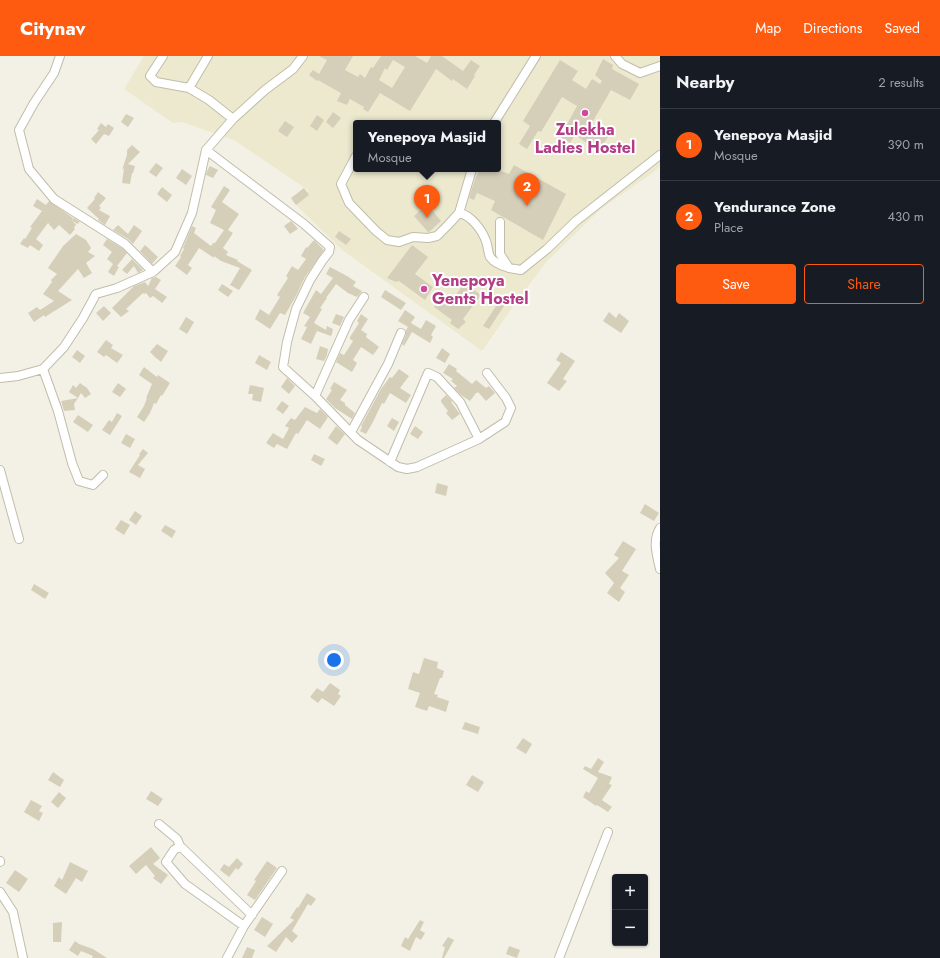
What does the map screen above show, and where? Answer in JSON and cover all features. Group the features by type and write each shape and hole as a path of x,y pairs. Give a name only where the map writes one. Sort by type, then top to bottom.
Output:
{"street":[{"path":"60,56 54,73 34,103 19,130 29,169 54,199 125,244 153,272"},
{"path":"163,56 150,76 156,82 189,88 209,100 233,119"},
{"path":"189,88 208,56"},
{"path":"0,378 18,376 43,369 64,347 83,318 96,294 117,288 153,272 175,252 192,213 206,150 233,119 265,90 293,69 303,56"},
{"path":"496,120 536,56"},
{"path":"615,56 622,64 640,73 660,66"},
{"path":"206,150 304,224 330,247 329,252 310,280 296,309 287,342 283,367 315,396 358,440 398,467 407,469 417,468 479,439 506,422 511,408 506,398 487,373"},
{"path":"459,212 474,222 481,230 486,240 490,257 498,264 521,270 547,249 576,221 660,155"},
{"path":"353,162 341,184 349,203 376,231 388,240 400,242 413,237 428,238 437,236 459,212 471,172"},
{"path":"500,222 500,254 509,268"},
{"path":"315,396 349,320 364,297"},
{"path":"350,432 388,364 401,333"},
{"path":"43,369 58,411 72,463 79,481 93,485 103,475"},
{"path":"390,462 428,373 437,377 460,402 479,439"},
{"path":"0,470 19,539"},
{"path":"660,528 655,545 660,568"},
{"path":"159,824 252,915"},
{"path":"558,958 608,832"},
{"path":"180,846 174,850 166,862 185,884 244,926"},
{"path":"227,958 244,926 282,871"},
{"path":"0,892 14,912 23,958"}],"shaded area":[{"path":"144,56 660,56 660,166 654,172 602,208 547,261 482,351 341,249 292,201 309,191 234,140 182,122 173,123 124,89"}],"building":[{"path":"319,56 353,56 345,70 358,77 360,74 365,78 371,67 373,68 381,56 415,56 427,63 431,56 442,56 463,71 471,60 480,66 467,89 453,79 452,81 436,69 410,111 380,93 368,112 363,109 364,107 350,99 347,105 337,101 341,93 318,80 317,81 309,75 313,70 319,74 327,60","holes":["393,60 405,67 392,88 379,80 385,68 387,70"]},
{"path":"603,59 613,65 612,69 639,84 630,100 611,90 590,126 608,137 598,151 575,135 570,143 560,137 577,106 562,97 541,132 538,131 527,149 519,144 530,126 523,121 560,60 578,71 572,80 586,89 592,79 600,84 602,81 595,75"},
{"path":"333,112 341,118 333,128 326,122"},
{"path":"126,114 134,118 128,127 121,122"},
{"path":"317,115 324,120 317,131 310,126"},
{"path":"285,121 294,127 287,137 278,131"},
{"path":"101,123 106,127 108,124 114,128 109,136 104,134 96,144 91,139 99,130 97,129"},
{"path":"132,145 140,152 128,164 135,166 130,184 122,183 124,168 122,170 127,155 127,150"},
{"path":"156,163 163,168 156,177 149,172"},
{"path":"514,165 566,194 543,240 491,210 495,201 477,193 474,200 469,198 478,172 501,171 509,174"},
{"path":"210,166 218,170 213,178 206,175"},
{"path":"182,169 192,176 186,185 176,178"},
{"path":"224,186 230,190 222,202 239,214 228,230 233,233 223,248 228,252 226,255 238,260 237,261 252,270 239,290 230,285 240,268 221,261 214,256 214,258 199,248 188,265 192,268 187,275 175,266 181,257 180,256 192,226 196,228 194,233 211,246 215,243 224,230 210,223 216,210 211,207"},
{"path":"162,187 172,195 167,202 157,194"},
{"path":"304,188 309,195 296,205 291,198"},
{"path":"98,192 106,198 99,206 101,208 99,210 110,216 105,225 87,208 95,199 94,198"},
{"path":"37,199 46,205 49,201 73,218 72,220 76,225 74,227 75,229 70,235 59,225 54,230 48,223 36,239 43,245 39,251 30,245 28,248 20,244 24,238 25,239 32,228 30,227 42,211 33,206"},
{"path":"427,204 441,221 429,232 414,216"},
{"path":"74,218 80,222 77,224 72,220"},
{"path":"291,221 298,229 290,234 284,226"},
{"path":"118,225 128,234 134,225 142,231 133,244 128,239 113,230"},
{"path":"339,231 351,239 346,245 335,237"},
{"path":"76,234 86,240 91,248 88,252 95,256 86,263 92,273 84,278 78,269 58,291 72,300 34,322 28,313 37,307 40,310 54,301 43,294 52,282 51,280 57,274 48,268 63,246"},
{"path":"107,239 122,248 127,253 117,266 119,267 114,276 108,272 113,264 107,259 112,252 103,245"},
{"path":"314,240 324,250 305,277 285,315 280,313 270,329 255,319 260,309 269,315 280,297 277,295 288,278 286,276 292,266 298,270 306,259 301,256 306,247 307,248"},
{"path":"145,245 158,257 152,264 140,251"},
{"path":"412,245 428,257 415,274 433,287 425,300 399,281 396,282 387,278"},
{"path":"132,259 143,270 138,273 134,266 127,274 122,270"},
{"path":"330,267 356,282 353,286 362,291 357,297 348,293 336,284 320,308 322,309 314,323 326,330 327,326 333,329 332,334 331,336 317,331 311,344 301,339 307,327 304,326 310,317 303,313 316,290 321,294 333,278 326,274"},
{"path":"156,277 161,280 155,289 167,297 162,303 153,296 150,298 146,293 143,293 126,309 129,311 121,317 112,308 134,286 145,282 148,286 152,278"},
{"path":"464,283 481,295 463,319 466,322 458,329 450,323 452,320 434,307 442,293 452,301"},
{"path":"222,284 233,291 228,297 218,290"},
{"path":"385,290 406,303 401,310 381,297"},
{"path":"498,303 504,306 489,329 483,326"},
{"path":"104,306 111,313 103,321 96,313"},
{"path":"405,310 415,317 411,323 421,329 426,320 436,326 431,335 433,337 430,343 412,332 404,346 402,344 408,327 398,321"},
{"path":"609,312 616,318 619,313 629,321 621,333 603,321"},
{"path":"336,314 344,317 340,326 332,323"},
{"path":"361,314 368,319 361,330 367,334 366,337 379,347 373,355 361,347 353,360 357,363 352,372 336,362 340,353 344,355 353,341 350,337 359,323 357,321"},
{"path":"186,317 194,322 187,334 179,329"},
{"path":"106,340 113,345 111,348 123,355 117,363 106,355 104,357 97,352"},
{"path":"157,344 168,351 161,362 150,352"},
{"path":"320,346 328,349 324,361 316,359"},
{"path":"442,348 450,354 445,363 436,358"},
{"path":"77,350 85,356 80,363 72,357"},
{"path":"561,352 575,361 563,379 567,381 559,391 547,383 561,363 556,360"},
{"path":"259,355 271,362 267,370 255,363"},
{"path":"449,364 457,369 456,371 472,384 476,380 486,388 489,386 495,393 486,401 478,392 470,401 454,388 457,386 451,381 453,379 443,373"},
{"path":"144,367 157,377 158,375 170,383 156,404 154,403 144,422 137,417 144,406 152,384 139,375"},
{"path":"399,369 409,376 400,388 411,395 406,403 390,393 384,404 382,403 366,434 360,431 361,426 381,389 390,377 392,378"},
{"path":"287,378 295,386 289,394 281,387"},
{"path":"334,382 347,390 340,400 355,413 352,419 335,408 326,399 332,390 330,389"},
{"path":"80,383 87,388 91,394 85,398 81,393 78,398 69,392 73,385 76,388"},
{"path":"118,383 126,389 120,397 112,392"},
{"path":"250,385 264,388 261,402 252,400 253,394 248,394"},
{"path":"446,395 452,401 451,402 460,414 452,420 446,413 448,411 441,402"},
{"path":"78,398 74,404 75,410 64,411 61,401"},
{"path":"282,401 289,406 283,414 276,409"},
{"path":"305,407 317,413 320,409 328,417 320,429 307,420 298,434 296,433 287,449 277,444 274,448 266,443 273,433 283,439 289,428 285,426 291,418 295,420"},
{"path":"117,413 122,416 110,435 102,430 109,420 112,422"},
{"path":"78,415 93,425 88,432 73,422"},
{"path":"392,418 399,422 394,431 387,426"},
{"path":"336,426 345,434 337,445 328,438"},
{"path":"415,426 423,432 418,439 410,434"},
{"path":"126,434 135,439 130,448 121,443"},
{"path":"143,449 148,453 138,465 145,469 140,478 129,472"},
{"path":"314,454 325,459 321,466 311,460"},
{"path":"437,483 448,486 446,496 435,493"},
{"path":"645,504 659,513 654,521 640,513"},
{"path":"135,511 142,516 136,525 129,520"},
{"path":"121,520 130,525 124,535 115,529"},
{"path":"165,525 176,531 172,538 161,531"},
{"path":"623,541 636,549 622,571 629,575 620,588 625,592 619,602 607,593 614,583 605,573 619,558 614,555"},
{"path":"34,584 49,593 45,599 31,590"},
{"path":"424,658 438,662 437,668 444,671 434,694 438,695 437,697 449,701 446,712 429,706 427,711 415,707 420,693 408,689 413,672 419,674"},
{"path":"330,683 340,690 338,694 341,696 334,706 322,698 318,703 310,697 317,688 323,692"},
{"path":"465,722 480,727 478,734 462,729"},
{"path":"523,738 532,744 526,754 516,748"},
{"path":"598,758 604,762 598,772 612,777 609,784 612,785 602,800 612,807 608,812 583,797 586,791 589,793 598,778 583,769 585,766 591,769"},
{"path":"53,772 64,780 60,787 48,780"},
{"path":"472,775 484,782 478,792 466,785"},
{"path":"151,791 163,799 158,806 146,799"},
{"path":"59,792 66,798 58,808 51,802"},
{"path":"31,800 42,806 39,811 43,813 39,821 24,812"},
{"path":"151,847 160,858 153,864 168,875 161,884 153,878 155,876 146,865 136,874 129,866"},
{"path":"237,858 243,864 238,870 236,868 229,877 220,870 224,864 229,867"},
{"path":"267,861 277,868 255,900 247,895 256,881 254,880"},
{"path":"70,862 88,871 82,882 76,878 66,894 54,886 59,877 62,880"},
{"path":"15,870 28,879 19,892 6,883"},
{"path":"307,893 316,899 311,906 308,904 292,931 298,936 292,943 286,937 276,952 267,946 294,920 290,918"},
{"path":"262,917 273,924 265,937 254,930"},
{"path":"420,920 424,922 420,930 425,933 421,940 416,937 410,951 401,946 405,937 408,939"},
{"path":"62,922 61,942 53,942 53,923"},
{"path":"448,937 454,940 444,958 442,958 445,947 442,946"},
{"path":"75,941 93,949 107,958 92,958 93,956 81,951 78,956 69,950"},
{"path":"509,946 520,950 517,958 506,954"},
{"path":"247,947 255,950 252,958 242,958"}],"place":[{"name":"Zulekha Ladies Hostel","path":"585,113"},
{"name":"Yendurance Zone","path":"527,206"},
{"name":"Yenepoya Masjid","path":"427,218"},
{"name":"Yenepoya Gents Hostel","path":"424,289"}]}
